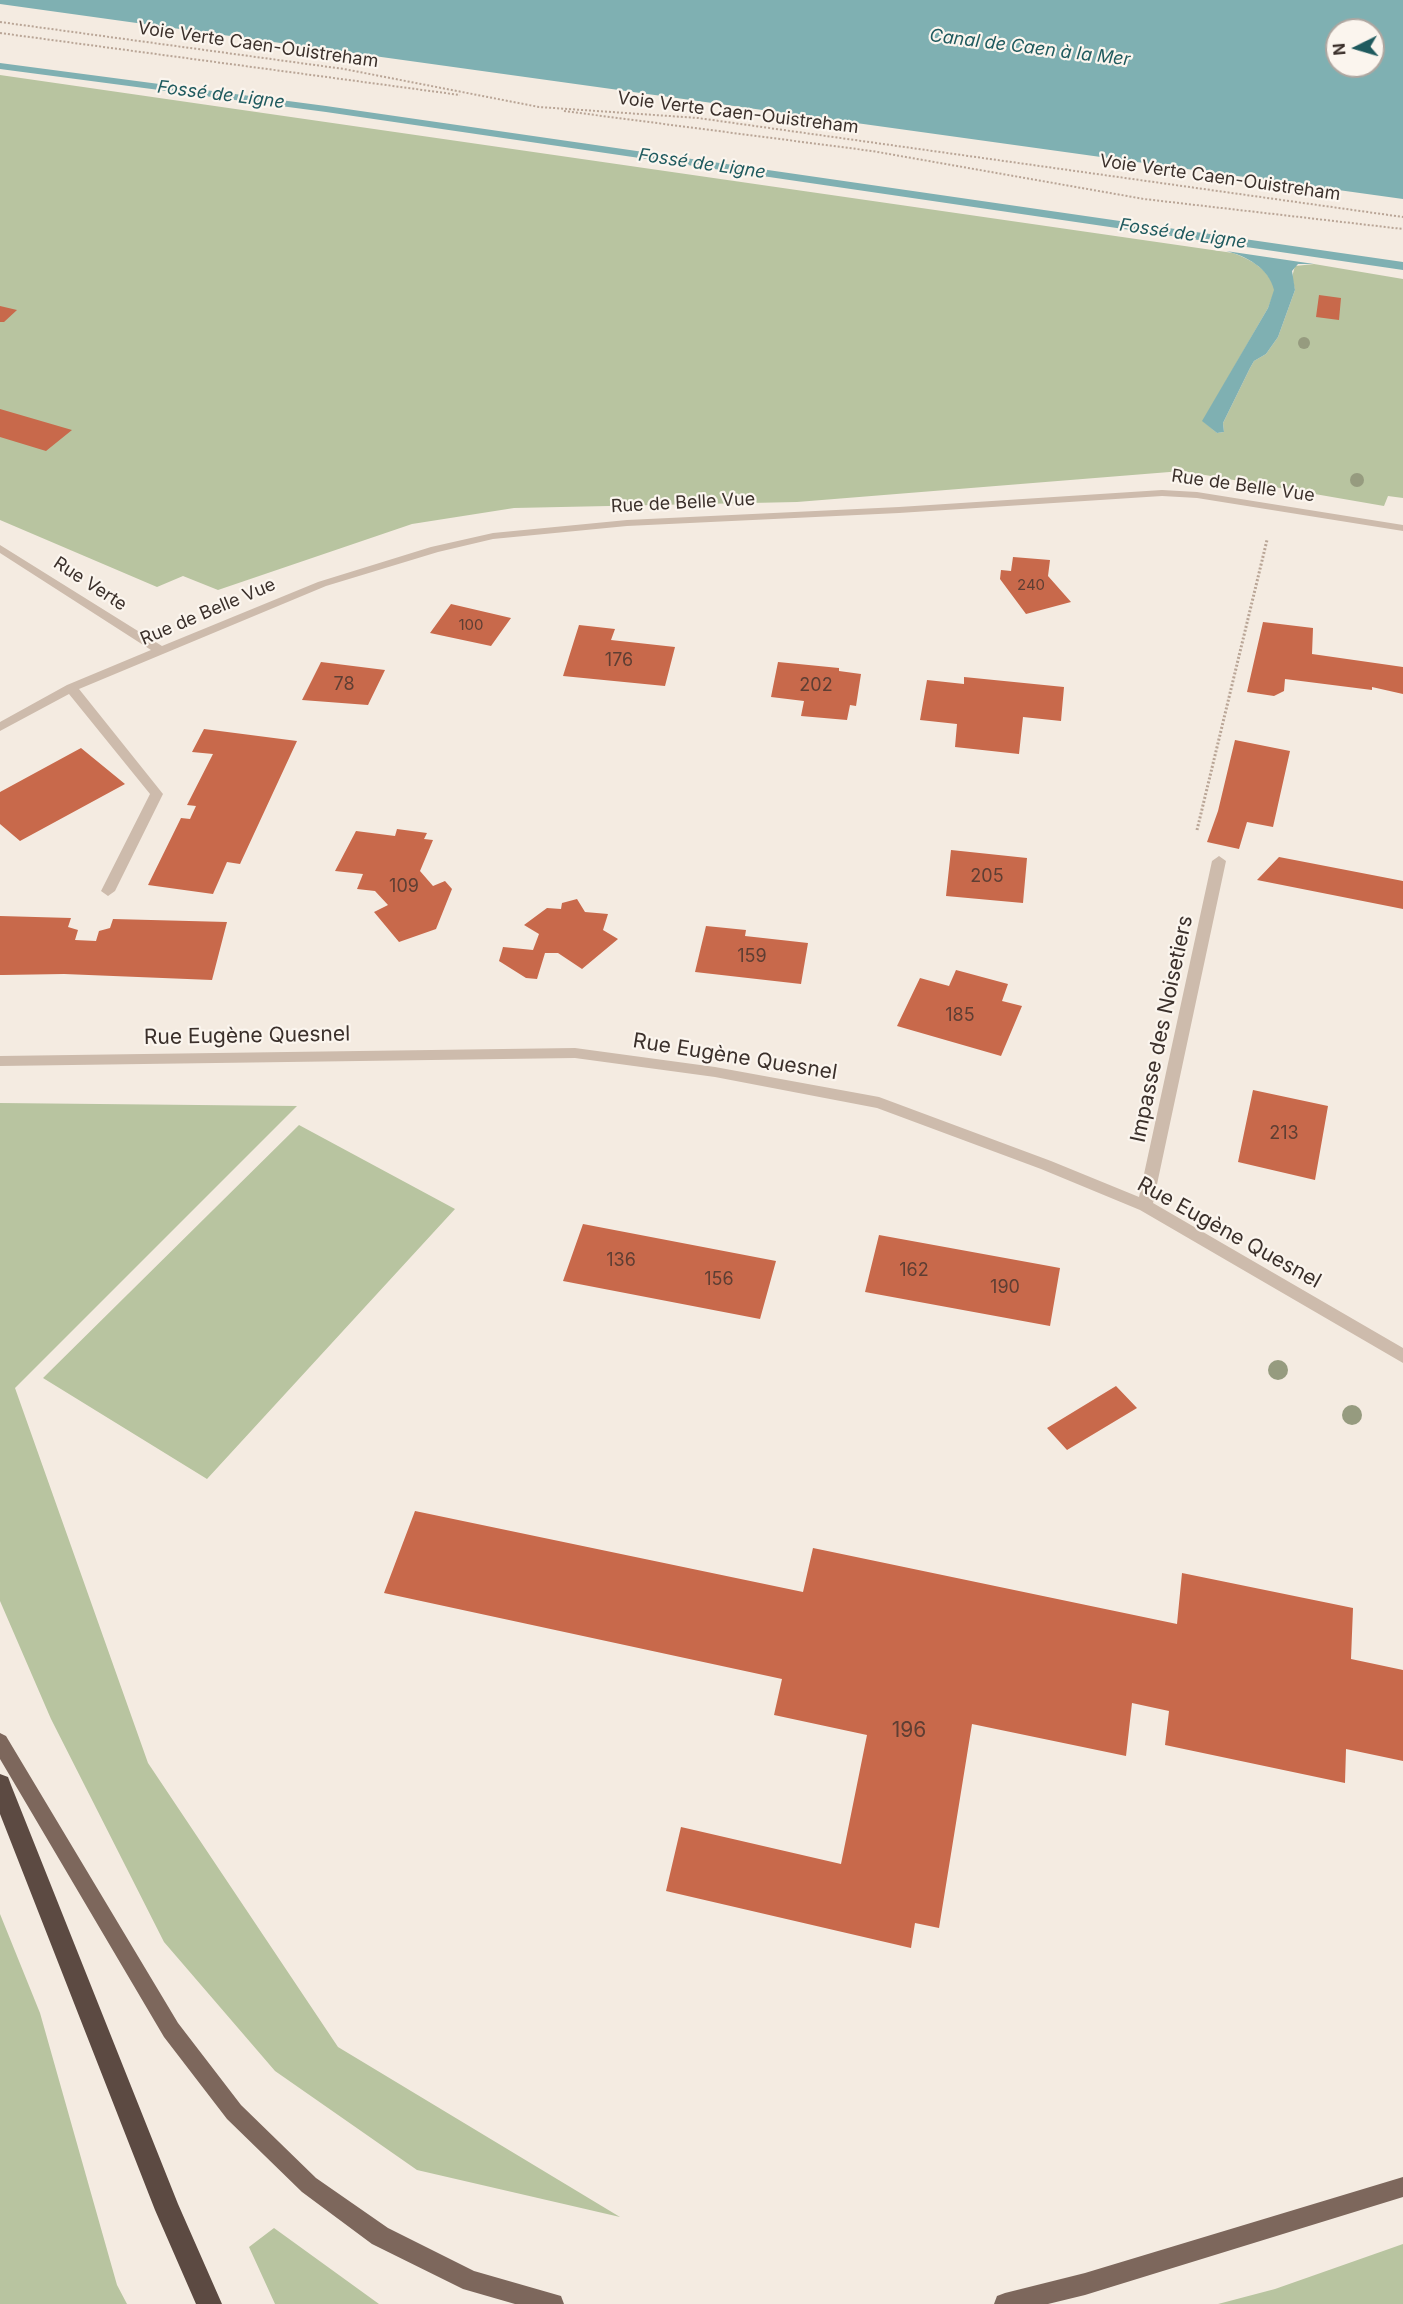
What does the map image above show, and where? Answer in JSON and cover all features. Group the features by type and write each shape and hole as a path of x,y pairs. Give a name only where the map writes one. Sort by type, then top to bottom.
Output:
{"highway":[{"path":"0,1785 168,2210 209,2304"}],"main road":[{"path":"0,1742 171,2030 234,2112 309,2185 380,2236 471,2281 553,2304"},
{"path":"1005,2304 1085,2284 1403,2187"}],"street":[{"name":"Rue de Belle Vue","path":"0,727 71,688 322,584 435,549 493,536 627,523 899,510 1127,494 1197,495 1403,528"},
{"name":"Rue Verte","path":"0,548 161,651"},
{"path":"71,688 157,794 108,891"},
{"name":"Impasse des Noisetiers","path":"1145,1206 1219,861"},
{"name":"Rue Eugène Quesnel","path":"0,1061 586,1055 715,1072 879,1103 1046,1165 1145,1206 1403,1356"}],"path":[{"name":"Voie Verte Caen-Ouistreham","path":"0,22 344,69 539,107 698,118 1403,217"},
{"path":"0,33 479,97"},
{"path":"539,107 872,151 1059,186 1144,199 1403,229"},
{"path":"1219,861 1192,849 1275,508"}],"green space":[{"path":"0,75 1233,253 1246,258 1264,271 1275,290 1268,308 1203,421 1217,433 1224,432 1223,423 1254,361 1266,354 1278,337 1295,290 1292,277 1295,266 1314,264 1403,279 1403,498 1388,496 1384,506 1182,471 797,502 514,508 412,524 218,590 183,576 157,587 0,520"},
{"path":"0,1103 297,1106 15,1388 148,1763 338,2047 620,2217 417,2170 275,2071 164,1942 51,1719 0,1601"},
{"path":"299,1125 455,1209 207,1479 43,1378"},
{"path":"0,1914 40,2013 117,2285 127,2304 0,2304"},
{"path":"274,2228 379,2304 275,2304 249,2247"},
{"path":"1403,2244 1403,2304 1218,2304 1275,2289"}],"water":[{"name":"Canal de Caen à la Mer","path":"0,0 1403,0 1403,199 0,4"},
{"path":"1226,251 1314,264 1298,264 1292,271 1295,290 1278,337 1266,354 1254,361 1223,423 1224,432 1217,433 1202,421 1268,308 1274,290 1267,275 1256,264"}],"building":[{"path":"1319,295 1341,298 1339,320 1316,317"},
{"path":"0,306 17,310 4,322 0,322"},
{"path":"0,409 72,430 46,451 0,437"},
{"path":"1013,557 1050,560 1048,576 1071,602 1026,614 1000,579 1001,570 1011,571"},
{"path":"451,604 511,618 491,646 430,633"},
{"path":"1263,622 1313,628 1312,654 1403,667 1403,694 1372,687 1372,690 1285,679 1284,691 1274,696 1247,692"},
{"path":"579,625 615,629 611,640 675,647 665,686 563,676"},
{"path":"321,662 385,670 368,705 302,700"},
{"path":"778,662 839,668 839,671 861,674 856,706 850,705 847,720 801,716 804,701 771,697"},
{"path":"964,677 1064,687 1061,721 1023,717 1019,754 955,747 957,724 920,720 927,680 964,684"},
{"path":"204,729 297,741 240,864 227,862 213,894 148,885 181,818 190,819 196,806 187,805 213,754 192,752"},
{"path":"1235,740 1290,751 1273,827 1247,822 1239,849 1207,842 1218,811"},
{"path":"81,748 125,784 20,841 0,824 0,792"},
{"path":"397,829 427,833 424,839 433,840 420,871 433,886 445,881 452,889 436,929 399,942 374,912 388,905 375,891 357,889 363,874 335,871 356,831 395,836"},
{"path":"951,850 1027,858 1023,903 946,896"},
{"path":"1279,857 1403,881 1403,909 1257,880"},
{"path":"577,899 585,912 608,914 603,930 618,939 582,969 558,953 545,953 537,979 526,978 499,961 503,947 533,950 539,934 524,925 547,908 561,909 562,903"},
{"path":"0,916 71,918 68,927 78,930 75,940 96,941 99,931 110,928 113,919 227,922 212,980 64,974 0,975"},
{"path":"706,926 746,930 745,936 808,943 801,984 695,972"},
{"path":"956,970 1008,984 1002,1001 1022,1006 1001,1056 897,1026 920,978 949,986"},
{"path":"1253,1090 1328,1106 1315,1180 1238,1162"},
{"path":"583,1224 776,1261 760,1319 563,1281"},
{"path":"879,1235 1060,1268 1050,1326 865,1292"},
{"path":"1116,1386 1137,1408 1067,1450 1047,1428"},
{"path":"415,1511 803,1592 813,1548 1177,1624 1182,1573 1353,1608 1351,1659 1403,1670 1403,1761 1346,1749 1345,1783 1165,1745 1169,1711 1132,1703 1126,1756 972,1724 939,1928 915,1923 911,1948 666,1891 681,1827 841,1864 867,1735 774,1715 782,1679 384,1593"}],"waterway":[{"name":"Fossé de Ligne","path":"0,66 326,109 1403,266"}]}
